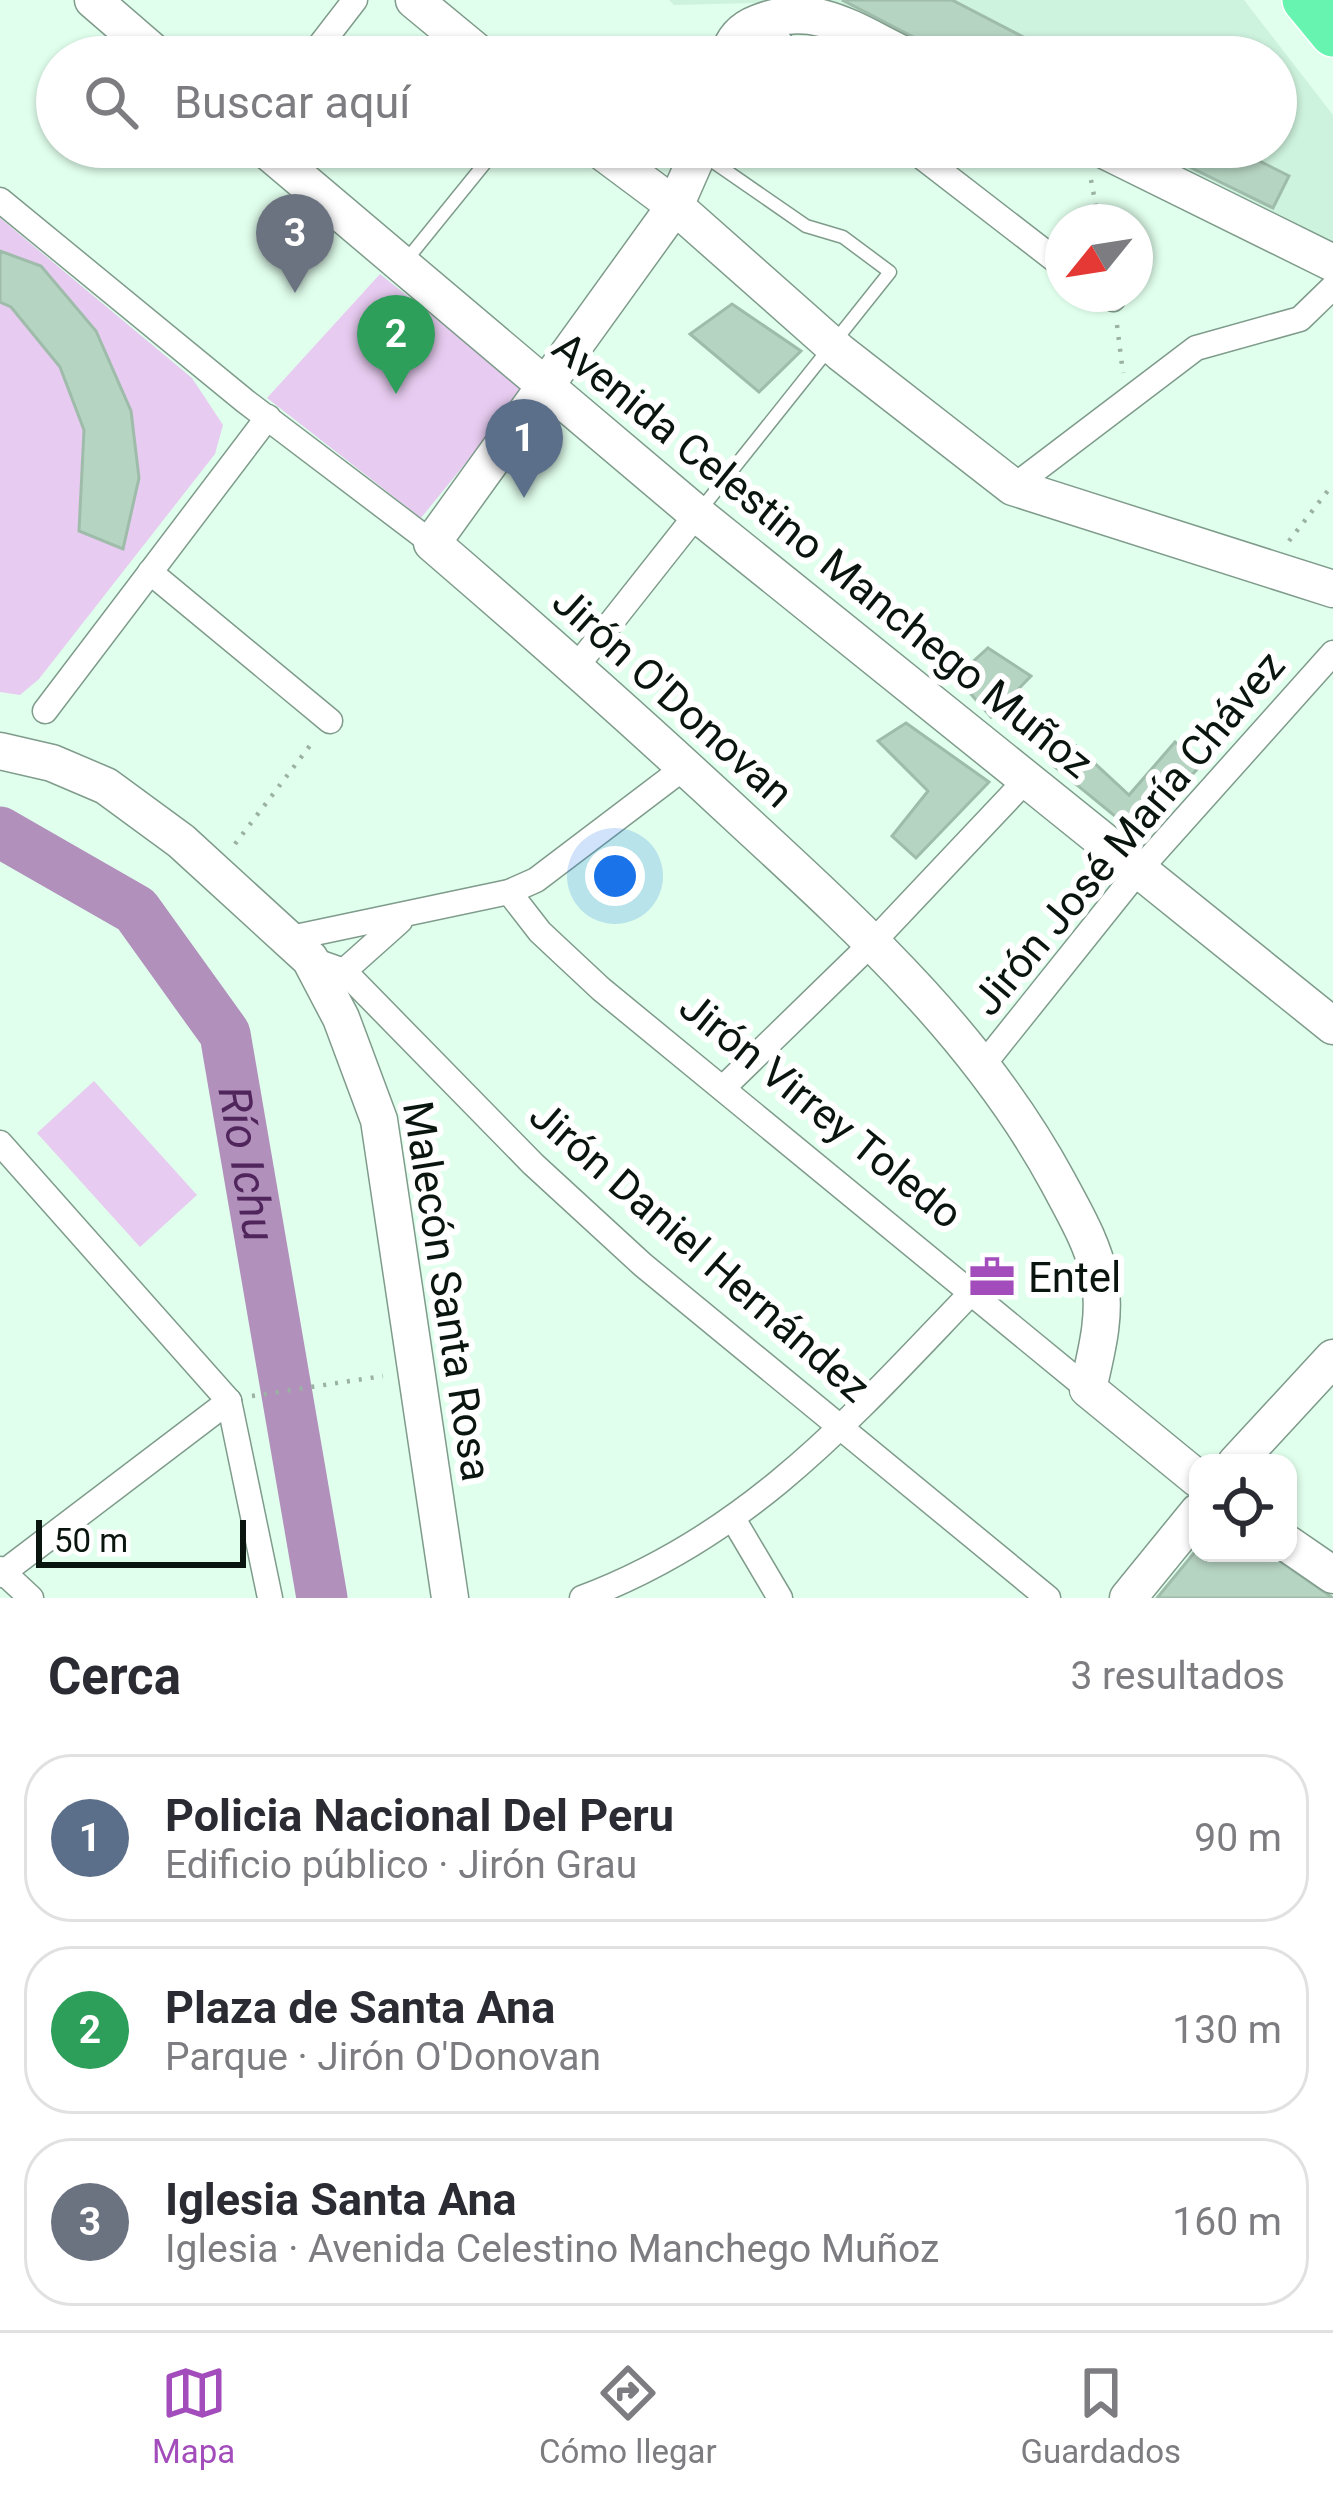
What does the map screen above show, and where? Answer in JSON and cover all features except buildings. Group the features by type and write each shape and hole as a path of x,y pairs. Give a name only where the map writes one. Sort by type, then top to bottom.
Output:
{"highway":[{"path":"1305,0 1333,34"}],"main road":[{"path":"93,0 135,36"},
{"path":"415,0 457,36"},
{"path":"742,36 748,27 783,12 817,6 871,36"},
{"name":"Avenida Celestino Manchego Muñoz","path":"287,168 697,514 1333,1026"},
{"path":"624,168 675,206 833,346 1012,488 1333,589"},
{"path":"432,544 675,206 692,168"},
{"path":"1120,168 1333,263"},
{"name":"Jirón O'Donovan","path":"432,544 576,667 874,941 983,1065 1039,1146 1081,1225 1100,1279 1102,1322 1088,1389"},
{"name":"Malecón Santa Rosa","path":"0,751 52,763 106,786 315,956 380,1120 450,1598"},
{"path":"1244,1454 1333,1358"},
{"name":"Jirón Virrey Toledo","path":"1088,1389 1189,1472"},
{"path":"1128,1598 1189,1523"},
{"path":"1297,1550 1333,1575"}],"street":[{"path":"328,36 356,0"},
{"path":"763,21 775,36"},
{"path":"936,168 1045,252"},
{"name":"Jirón O'Donovan","path":"0,200 432,544"},
{"path":"1012,488 1126,396 1196,348 1300,319 1333,287"},
{"path":"45,711 268,417"},
{"path":"576,667 697,514"},
{"path":"150,572 330,721"},
{"name":"Jirón José María Chávez","path":"983,1065 1139,869 1333,653"},
{"path":"315,956 415,911 509,892 536,880 686,767"},
{"path":"723,1088 874,941 1028,779"},
{"name":"Jirón Virrey Toledo","path":"509,892 540,932 601,989 1088,1389"},
{"path":"315,956 380,934 415,911"},
{"name":"Jirón Daniel Hernández","path":"315,956 598,1225 1048,1598"},
{"path":"0,1143 239,1399 270,1598"},
{"path":"582,1598 734,1522 842,1427 972,1292"},
{"path":"31,1598 1,1572 239,1399"},
{"path":"734,1522 779,1598"}],"lane":[{"path":"401,266 480,168"},
{"path":"697,514 890,272 843,237 806,226 725,168"}],"path":[{"path":"1094,168 1097,204"},
{"path":"1112,312 1126,396"},
{"path":"1267,568 1333,484"},
{"path":"214,872 330,721"},
{"path":"239,1399 373,1378"}],"shaded area":[{"path":"669,0 1244,0 1272,36 899,36 831,1 674,5"},
{"path":"1297,68 1333,115 1333,249 1165,168 1297,168"},
{"path":"0,218 192,378 223,425 215,454 39,679 20,695 0,692"},
{"path":"380,274 525,390 421,518 267,398"},
{"path":"94,1081 197,1195 140,1247 37,1133"}],"waterway":[{"name":"Río Ichu","path":"0,832 136,910 225,1034 322,1598"}],"place":[{"name":"Iglesia Santa Ana","path":"295,293"},
{"name":"Plaza de Santa Ana","path":"396,394"},
{"name":"Policia Nacional Del Peru","path":"524,498"},
{"name":"Entel","path":"992,1277"}]}
